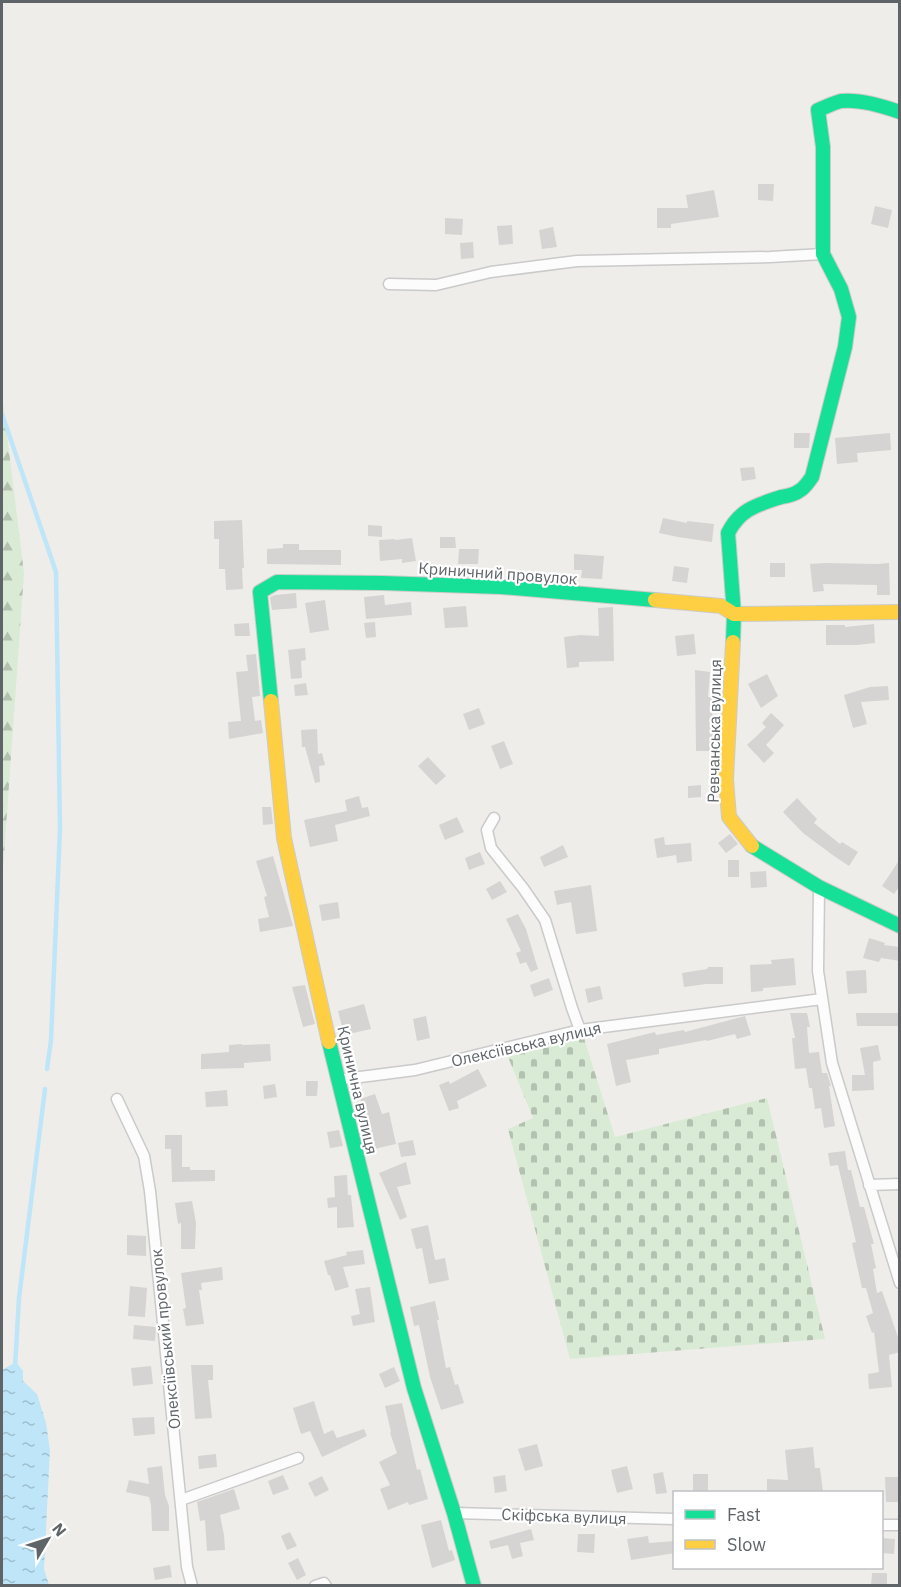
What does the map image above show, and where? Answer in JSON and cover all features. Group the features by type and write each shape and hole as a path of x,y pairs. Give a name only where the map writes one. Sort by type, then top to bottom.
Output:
{"street":[{"path":"389,285 436,285 492,272 577,261 823,254 823,147 818,110 833,103 846,101 900,111"},
{"name":"Ревчанська вулиця","path":"823,254 842,289 849,317 845,346 812,477 804,488 796,493 741,513 732,522 728,533 734,614 726,779 729,817 752,846 819,886 900,926"},
{"name":"Криничний провулок","path":"260,592 277,582 382,583 501,587 721,606 734,614 900,612"},
{"name":"Кринична вулиця","path":"260,592 284,838 337,1080 414,1388 454,1513 474,1586"},
{"path":"494,818 487,830 492,848 545,920 580,1030"},
{"path":"819,886 818,971 832,1063 900,1283"},
{"name":"Олексіївська вулиця","path":"337,1080 416,1070 580,1030 822,999"},
{"name":"Олексіївський провулок","path":"117,1099 144,1156 148,1179 187,1567 192,1586"},
{"path":"869,1185 900,1184"},
{"path":"180,1500 298,1458"},
{"name":"Скіфська вулиця","path":"454,1513 673,1519"},
{"path":"883,1525 900,1525"},
{"path":"315,1586 324,1583 326,1586"}],"green space":[{"path":"2,394 24,573 2,884"},
{"path":"584,1038 615,1137 767,1098 825,1339 570,1359 508,1129 533,1118 508,1057"}],"water":[{"path":"16,1362 23,1371 23,1381 37,1394 46,1423 50,1450 44,1569 49,1585 2,1585 2,1370"}],"building":[{"path":"758,184 774,184 773,201 758,200"},
{"path":"714,190 719,217 671,224 671,228 657,228 657,208 688,208 686,195"},
{"path":"875,206 892,210 888,228 871,224"},
{"path":"445,218 463,219 462,235 445,234"},
{"path":"512,225 513,244 499,245 497,226"},
{"path":"553,227 557,247 542,249 539,230"},
{"path":"473,242 474,258 461,259 460,243"},
{"path":"794,433 810,433 809,448 794,448"},
{"path":"890,433 891,450 857,453 858,462 837,464 835,438"},
{"path":"754,467 756,479 742,481 740,468"},
{"path":"663,518 687,523 687,521 714,524 712,542 659,533"},
{"path":"242,520 243,589 226,590 225,569 219,569 219,539 214,539 214,521"},
{"path":"368,525 382,526 382,537 368,536"},
{"path":"440,537 455,537 456,548 440,548"},
{"path":"412,538 416,561 402,563 402,559 380,561 379,540"},
{"path":"283,544 299,544 299,550 341,550 341,565 267,564 267,549 283,548"},
{"path":"459,549 479,549 478,564 458,564"},
{"path":"574,554 604,556 602,579 581,578 582,570 574,570"},
{"path":"770,563 785,563 785,577 770,577"},
{"path":"889,563 890,595 877,595 877,585 823,584 824,591 813,592 810,564"},
{"path":"674,566 689,568 687,583 672,581"},
{"path":"296,593 297,608 272,610 270,597"},
{"path":"384,595 385,605 411,602 412,615 366,619 364,597"},
{"path":"325,600 329,630 310,633 305,603"},
{"path":"466,606 468,627 445,628 443,608"},
{"path":"613,607 614,661 579,662 579,667 567,668 564,637 599,636 598,608"},
{"path":"375,622 376,637 366,638 364,623"},
{"path":"249,623 250,636 235,636 234,624"},
{"path":"874,624 875,643 826,645 826,625 845,625 845,627"},
{"path":"694,634 696,654 677,656 675,636"},
{"path":"305,648 306,660 301,661 302,678 291,679 288,650"},
{"path":"256,654 260,696 252,697 255,721 261,720 263,733 229,739 228,722 241,721 236,672 248,671 246,655"},
{"path":"695,670 710,672 708,697 712,697 713,751 696,751"},
{"path":"767,674 778,696 761,708 748,684"},
{"path":"306,683 308,695 295,696 294,685"},
{"path":"888,686 889,700 861,702 867,724 853,728 844,695 870,687"},
{"path":"479,708 485,724 469,730 463,714"},
{"path":"771,713 784,725 766,745 774,753 764,763 747,745 766,727 762,723"},
{"path":"317,729 318,754 322,753 325,765 319,766 320,782 315,783 305,747 302,747 301,730"},
{"path":"504,741 513,764 500,769 491,746"},
{"path":"428,757 446,776 436,785 418,766"},
{"path":"701,785 701,797 688,798 688,786"},
{"path":"359,796 362,808 368,807 370,816 335,825 338,841 310,847 304,820 347,811 345,800"},
{"path":"797,798 817,819 814,823 840,844 842,842 858,852 849,866 803,833 783,812"},
{"path":"262,807 271,807 273,824 263,825"},
{"path":"457,817 464,832 445,840 439,825"},
{"path":"730,834 738,844 726,853 718,843"},
{"path":"664,837 665,845 691,843 692,861 677,863 676,855 657,858 654,839"},
{"path":"563,845 568,857 544,867 540,857"},
{"path":"480,852 485,864 469,870 465,858"},
{"path":"273,856 293,926 260,932 258,919 269,917 264,897 267,896 256,861"},
{"path":"900,859 900,886 894,894 882,886"},
{"path":"728,860 739,860 739,877 728,877"},
{"path":"766,871 767,887 751,888 750,872"},
{"path":"500,881 507,892 492,900 486,889"},
{"path":"591,885 597,931 576,934 571,902 557,905 554,891"},
{"path":"338,902 340,918 322,921 319,905"},
{"path":"518,914 526,929 538,969 531,972 526,962 520,964 516,953 521,951 506,919"},
{"path":"869,938 885,943 884,945 900,947 900,961 881,958 879,962 863,958"},
{"path":"794,958 796,985 763,988 763,991 751,992 750,965 772,964 771,960"},
{"path":"708,967 723,967 723,984 684,987 682,973"},
{"path":"866,970 867,993 848,994 846,971"},
{"path":"549,978 553,990 534,997 530,985"},
{"path":"305,985 315,1024 303,1027 292,987"},
{"path":"600,986 603,999 588,1003 585,989"},
{"path":"364,1004 371,1029 344,1035 338,1011"},
{"path":"790,1013 807,1013 810,1027 807,1027 809,1053 819,1052 822,1073 827,1073 831,1086 829,1086 835,1126 824,1128 821,1108 815,1109 806,1068 795,1069 792,1038 795,1038"},
{"path":"856,1013 900,1013 900,1026 857,1026"},
{"path":"426,1016 430,1038 417,1041 413,1019"},
{"path":"745,1016 751,1035 737,1039 735,1034 659,1049 659,1054 626,1060 631,1082 616,1086 607,1044 655,1032 656,1035 684,1030 685,1032"},
{"path":"270,1044 271,1061 244,1063 244,1068 201,1069 201,1054 229,1052 229,1045"},
{"path":"878,1045 881,1060 873,1062 874,1090 852,1091 852,1075 865,1075 860,1048"},
{"path":"478,1069 487,1086 457,1101 459,1108 449,1111 439,1085 449,1081 450,1084"},
{"path":"306,1081 318,1081 317,1096 306,1096"},
{"path":"275,1084 277,1097 264,1099 263,1086"},
{"path":"227,1090 228,1106 206,1107 205,1092"},
{"path":"375,1094 382,1114 389,1112 396,1144 374,1149 366,1109 364,1110 360,1099"},
{"path":"339,1130 343,1146 330,1148 327,1132"},
{"path":"165,1135 182,1135 182,1167 190,1167 190,1170 215,1170 215,1181 172,1182 171,1149 165,1149"},
{"path":"413,1140 416,1155 401,1157 398,1143"},
{"path":"845,1151 848,1170 851,1170 860,1207 864,1207 874,1244 871,1244 876,1268 873,1269 877,1293 882,1291 900,1343 900,1352 889,1355 892,1387 869,1389 868,1374 879,1372 874,1332 872,1333 866,1316 873,1313 866,1288 862,1288 852,1243 856,1242 838,1165 830,1166 828,1153"},
{"path":"406,1162 411,1184 397,1187 407,1217 400,1220 379,1173"},
{"path":"347,1175 354,1227 337,1228 337,1207 328,1208 327,1198 335,1197 334,1176"},
{"path":"192,1201 196,1223 195,1249 181,1249 181,1223 178,1224 175,1203"},
{"path":"428,1225 435,1260 445,1258 449,1280 429,1284 422,1248 416,1249 411,1229"},
{"path":"127,1235 146,1236 146,1256 127,1255"},
{"path":"363,1250 365,1264 343,1267 349,1287 335,1291 324,1261 347,1255 346,1252"},
{"path":"222,1267 223,1280 201,1283 202,1290 199,1290 204,1324 186,1326 181,1273"},
{"path":"130,1286 147,1288 145,1317 128,1316"},
{"path":"370,1287 375,1322 353,1326 351,1316 360,1314 355,1289"},
{"path":"435,1301 446,1368 450,1367 455,1385 458,1384 464,1403 441,1410 430,1377 419,1325 414,1326 410,1307"},
{"path":"134,1325 156,1327 155,1341 133,1339"},
{"path":"191,1365 213,1365 213,1380 208,1380 212,1418 195,1419"},
{"path":"151,1366 153,1384 133,1386 131,1368"},
{"path":"394,1367 400,1381 385,1388 379,1374"},
{"path":"314,1401 324,1434 333,1430 337,1438 364,1429 367,1436 322,1457 310,1431 301,1434 293,1408"},
{"path":"402,1403 417,1470 420,1469 428,1499 409,1505 408,1502 388,1510 380,1489 390,1485 379,1462 397,1453 390,1433 385,1406"},
{"path":"154,1417 155,1434 134,1436 132,1418"},
{"path":"537,1444 543,1466 525,1471 518,1449"},
{"path":"813,1447 815,1468 820,1468 823,1491 767,1491 767,1479 788,1480 785,1450"},
{"path":"216,1454 217,1467 199,1469 198,1456"},
{"path":"162,1466 165,1495 169,1506 169,1531 152,1531 149,1497 126,1492 129,1480 149,1484 147,1468"},
{"path":"627,1466 633,1489 617,1493 611,1470"},
{"path":"663,1472 667,1493 656,1494 653,1474"},
{"path":"693,1474 708,1474 708,1491 693,1491"},
{"path":"283,1475 289,1489 273,1495 268,1481"},
{"path":"505,1475 507,1491 495,1493 493,1477"},
{"path":"322,1476 329,1490 315,1497 308,1483"},
{"path":"885,1477 900,1477 900,1502 886,1502"},
{"path":"234,1489 240,1509 220,1515 225,1550 207,1551 205,1520 200,1521 197,1502"},
{"path":"441,1520 449,1551 452,1550 455,1560 432,1568 421,1525"},
{"path":"531,1529 534,1540 520,1543 523,1556 512,1559 508,1545 491,1549 489,1541"},
{"path":"290,1532 297,1546 287,1550 281,1536"},
{"path":"578,1534 595,1534 594,1553 577,1552"},
{"path":"648,1536 649,1543 673,1541 673,1553 631,1560 627,1539"},
{"path":"883,1538 895,1539 894,1554 883,1553"},
{"path":"298,1558 306,1575 297,1580 288,1563"},
{"path":"170,1565 172,1577 155,1580 153,1568"},
{"path":"872,1573 887,1573 887,1586 871,1586"}],"waterway":[{"path":"2,414 56,572 60,829 51,1040 47,1069"},
{"path":"15,1367 19,1298 45,1089"}],"traffic: fast":[{"path":"733,642 734,614 728,533 744,513 764,503 797,492 805,487 812,477 845,347 849,317 841,289 823,254 823,147 818,110 841,101 856,101 900,112"},
{"path":"271,701 260,592 277,582 501,587 655,600"},
{"path":"752,846 819,887 900,926"},
{"path":"329,1042 414,1388 454,1513 474,1586"}],"traffic: slow":[{"path":"655,600 721,606 734,614 900,612"},
{"path":"733,642 726,779 729,817 752,846"},
{"path":"271,701 284,838 329,1042"}]}
